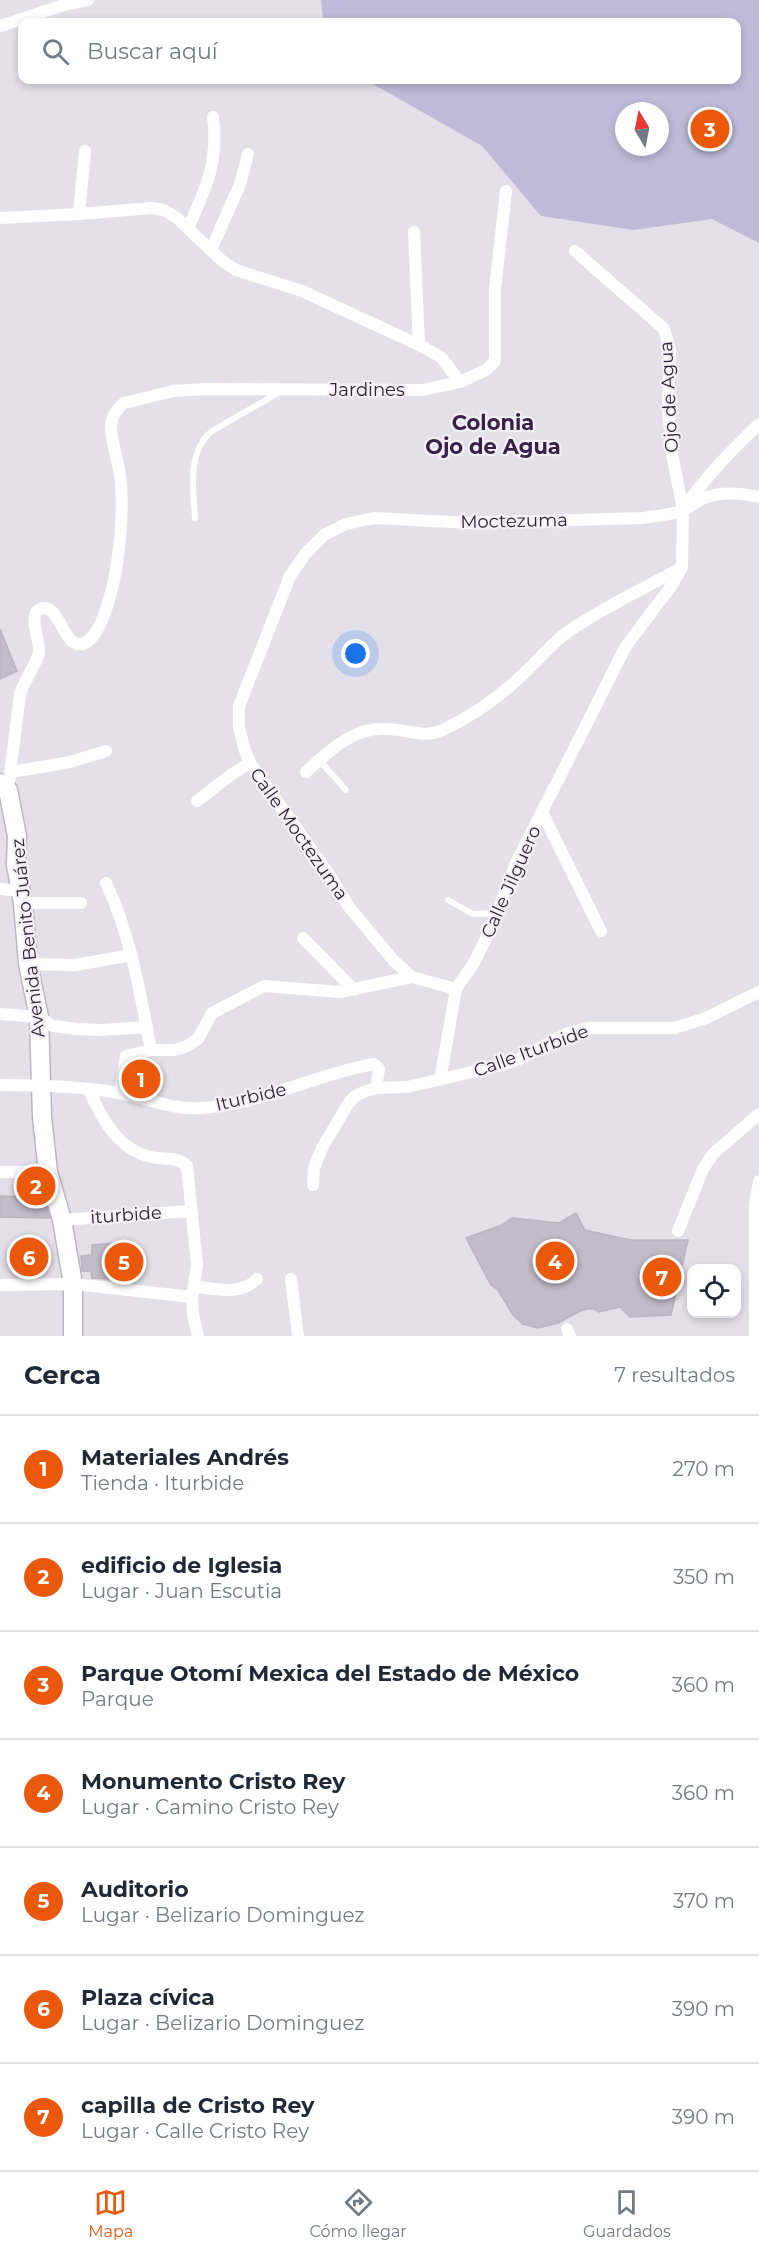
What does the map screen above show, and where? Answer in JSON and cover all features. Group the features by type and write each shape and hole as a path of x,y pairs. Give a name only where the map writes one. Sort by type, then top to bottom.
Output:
{"street":[{"path":"22,18 67,2 88,0"},
{"path":"0,26 18,20"},
{"path":"188,228 206,189 214,163 213,117"},
{"path":"79,214 85,151"},
{"path":"211,250 240,184 248,154"},
{"name":"Jardines","path":"6,782 20,694 24,681 39,653 35,618 38,611 48,608 54,613 67,636 73,642 80,644 88,641 95,634 105,613 117,563 122,500 111,426 112,417 118,408 131,401 173,392 286,389 422,390 460,382 486,370 495,362 495,289 506,191"},
{"path":"0,218 152,208 164,210 177,218 236,270 302,291 419,345 441,357 460,382"},
{"path":"414,232 419,345"},
{"name":"Ojo de Agua","path":"574,251 664,329 670,350 668,410 672,454 682,510"},
{"path":"306,772 344,740 373,728 424,735 435,734 446,729 482,708 520,677 565,634 594,615 682,567 682,510 723,458 759,424"},
{"name":"Moctezuma","path":"346,524 374,518 470,523 643,518 667,515 717,494 737,493 759,497"},
{"name":"Calle Moctezuma","path":"346,524 324,535 306,553 290,576 258,661 245,687 239,706 239,727 250,763 328,873 349,907 388,955 412,977"},
{"name":"Calle Jilguero","path":"456,989 475,961 497,913 514,866 626,646 672,585 682,567"},
{"path":"6,782 106,751"},
{"path":"197,801 250,763"},
{"name":"Avenida Benito Juárez","path":"6,782 17,836 16,865 22,897 28,964 39,1017 41,1085 48,1172 62,1220 73,1284 73,1336"},
{"path":"542,812 601,931"},
{"path":"106,884 118,908 132,955 151,1050"},
{"path":"0,889 22,897 81,903"},
{"path":"303,938 354,990"},
{"path":"28,964 75,965 132,955"},
{"path":"120,1093 126,1056 151,1050 175,1050 187,1046 198,1039 209,1017 218,1009 264,986 324,992 354,990 412,977 456,989 440,1080 407,1087 376,1088 355,1096 322,1149 314,1168 313,1185"},
{"name":"Calle Iturbide","path":"440,1080 519,1059 568,1033 588,1028 675,1028 706,1018 759,993"},
{"path":"0,1014 39,1017 53,1026 77,1029 147,1027"},
{"name":"Iturbide","path":"0,1085 41,1085 120,1093 174,1106 199,1109 249,1101 374,1064 379,1069 376,1088"},
{"path":"89,1090 101,1116 114,1136 123,1143 151,1157 177,1159 187,1166 197,1265 193,1292 193,1315 198,1336"},
{"path":"678,1231 703,1169 713,1154 759,1114"},
{"path":"0,1172 48,1172"},
{"path":"754,1336 755,1205 759,1181"},
{"name":"iturbide","path":"62,1220 190,1211"},
{"path":"291,1279 298,1336"},
{"path":"0,1285 73,1284 193,1292 240,1290 250,1286 256,1280"}],"lane":[{"path":"195,518 194,460 202,439 212,430 286,389"},
{"path":"319,759 346,790"},
{"path":"448,900 473,914 497,913"}],"shaded area":[{"path":"321,0 759,0 759,243 712,219 634,230 541,216 482,146 373,84 741,84 741,18 323,18"}],"building":[{"path":"0,629 17,671 0,679"},
{"path":"26,1180 39,1180 50,1218 0,1217 0,1196 27,1197"},
{"path":"576,1213 585,1230 630,1240 688,1240 671,1315 630,1317 620,1307 599,1312 588,1309 558,1323 538,1328 523,1324 513,1315 498,1290 491,1285 466,1238 502,1225 512,1218 559,1223"},
{"path":"129,1242 131,1280 92,1278 91,1271 82,1271 81,1256 92,1255 92,1245"}],"place":[{"name":"Parque Otomí Mexica del Estado de México","path":"710,129"},
{"name":"Materiales Andrés","path":"141,1079"},
{"name":"edificio de Iglesia","path":"36,1186"},
{"name":"Plaza cívica","path":"29,1257"},
{"name":"Monumento Cristo Rey","path":"555,1261"},
{"name":"Auditorio","path":"124,1262"},
{"name":"capilla de Cristo Rey","path":"662,1277"}],"district":[{"name":"Colonia Ojo de Agua","path":"493,434"}]}
